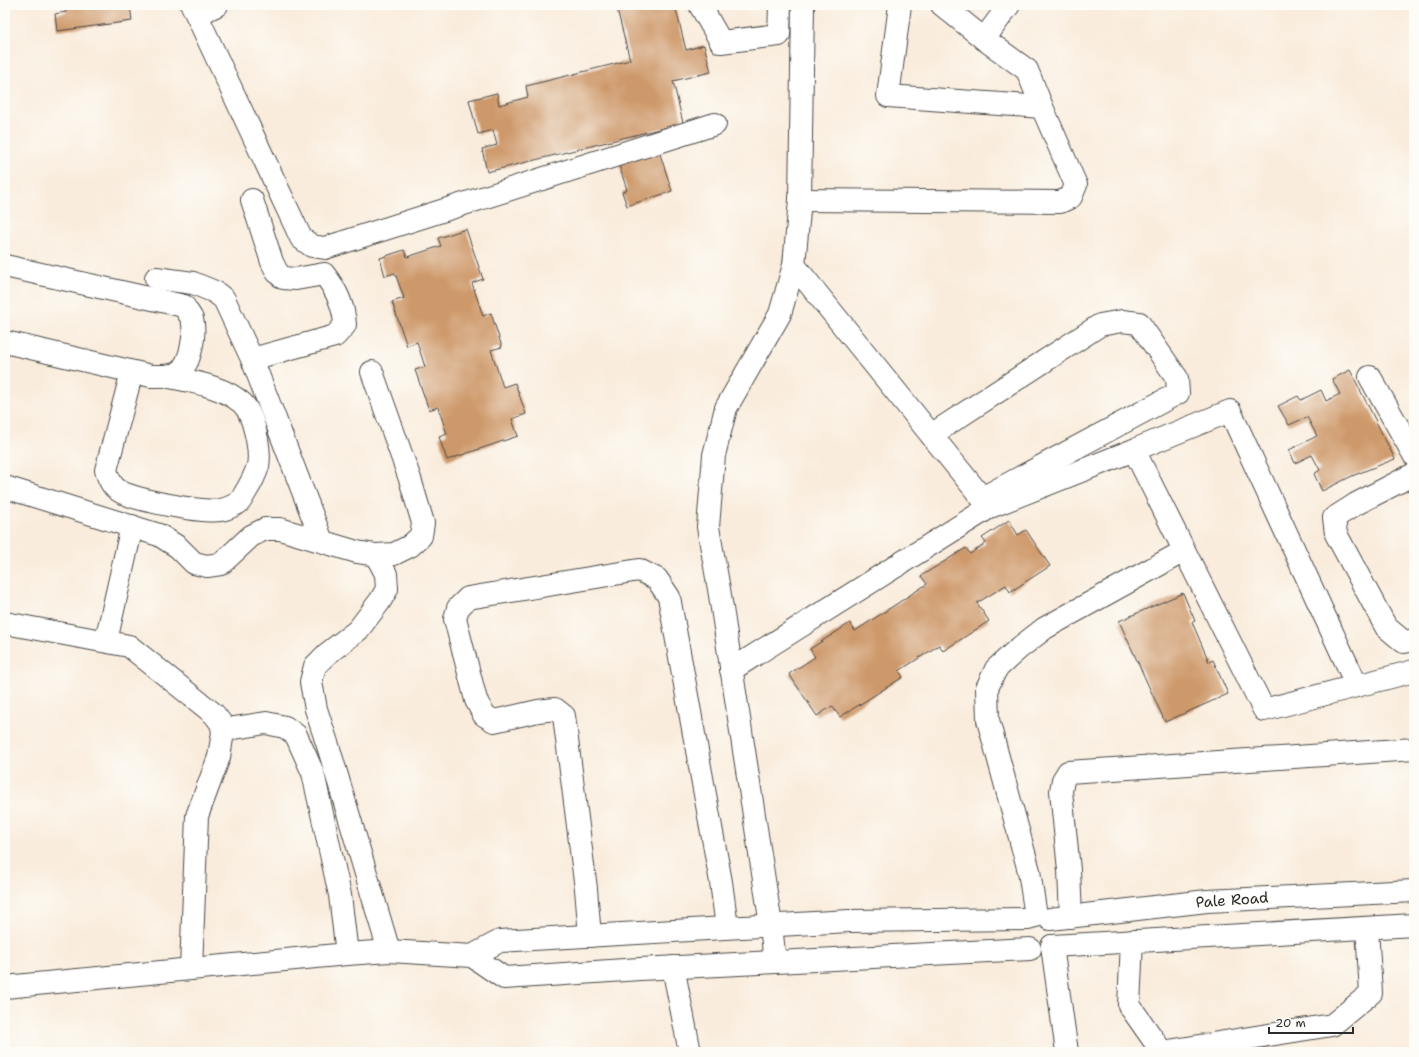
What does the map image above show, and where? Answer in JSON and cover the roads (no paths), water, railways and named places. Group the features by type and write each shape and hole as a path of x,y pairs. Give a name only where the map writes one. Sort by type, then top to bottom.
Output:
{"street":[{"path":"217,5 194,10 301,238 312,246 325,248 715,124"},
{"path":"700,5 721,42 779,35 780,5"},
{"path":"775,962 771,925 708,527 714,455 726,408 780,314 794,265 800,200 803,5"},
{"path":"900,5 888,96 1042,107"},
{"path":"800,200 1060,202 1071,197 1076,185 1027,70 984,39 942,5"},
{"path":"984,39 1008,5"},
{"path":"252,200 272,262 277,272 283,278 296,280 324,274 332,284 344,311 345,325 335,336 252,359"},
{"path":"794,265 931,435 982,498 1178,393 1177,378 1139,323 1122,321 1100,325 931,435"},
{"path":"5,266 184,306 192,319 194,333 192,348 187,362 178,373 166,376 151,376 132,372 5,342"},
{"path":"156,278 193,283 214,292 224,299 252,359 322,541"},
{"path":"132,372 106,470 109,481 117,490 135,497 199,510 222,510 239,502 251,484 258,465 257,445 250,413 242,404 217,389 166,376"},
{"path":"5,487 159,535 178,547 194,563 208,566 221,564 251,536 265,529 280,529 357,552 376,555 394,554 410,546 421,536 423,523 410,479 372,372"},
{"path":"1370,377 1414,455"},
{"path":"731,670 990,507 1230,411 1357,686"},
{"path":"1134,450 1264,710 1414,671"},
{"path":"1414,474 1356,504 1334,518 1336,534 1386,627 1404,642 1414,640"},
{"path":"106,641 132,526"},
{"path":"1067,1052 1052,946 1057,935 1054,924 1046,917 1029,871 988,720 987,688 996,669 1018,649 1045,628 1184,551"},
{"path":"376,555 386,574 387,588 380,602 358,630 327,654 315,666 311,682 316,709 332,757 389,951"},
{"path":"590,936 586,889 564,716 555,708 494,721 484,716 476,700 455,619 458,608 468,598 639,570 657,579 669,597 721,882 727,927"},
{"path":"5,623 129,646 214,714 221,723 223,732 219,757 197,816 191,969"},
{"path":"223,732 234,728 266,723 285,727 296,735 313,773 340,895 347,954"},
{"path":"1414,749 1068,772 1063,780 1061,791 1069,870 1046,917 1023,924 1020,935 1025,946 1036,951 1042,951 1052,946 1414,925"},
{"name":"Pale Road","path":"472,956 500,941 849,921 1046,917 1207,901 1414,891"},
{"path":"1132,941 1129,1005 1162,1052 1332,1025 1371,992 1367,928"},
{"path":"5,987 389,951 472,956 504,978 1030,949"},
{"path":"673,968 690,1052"}]}
